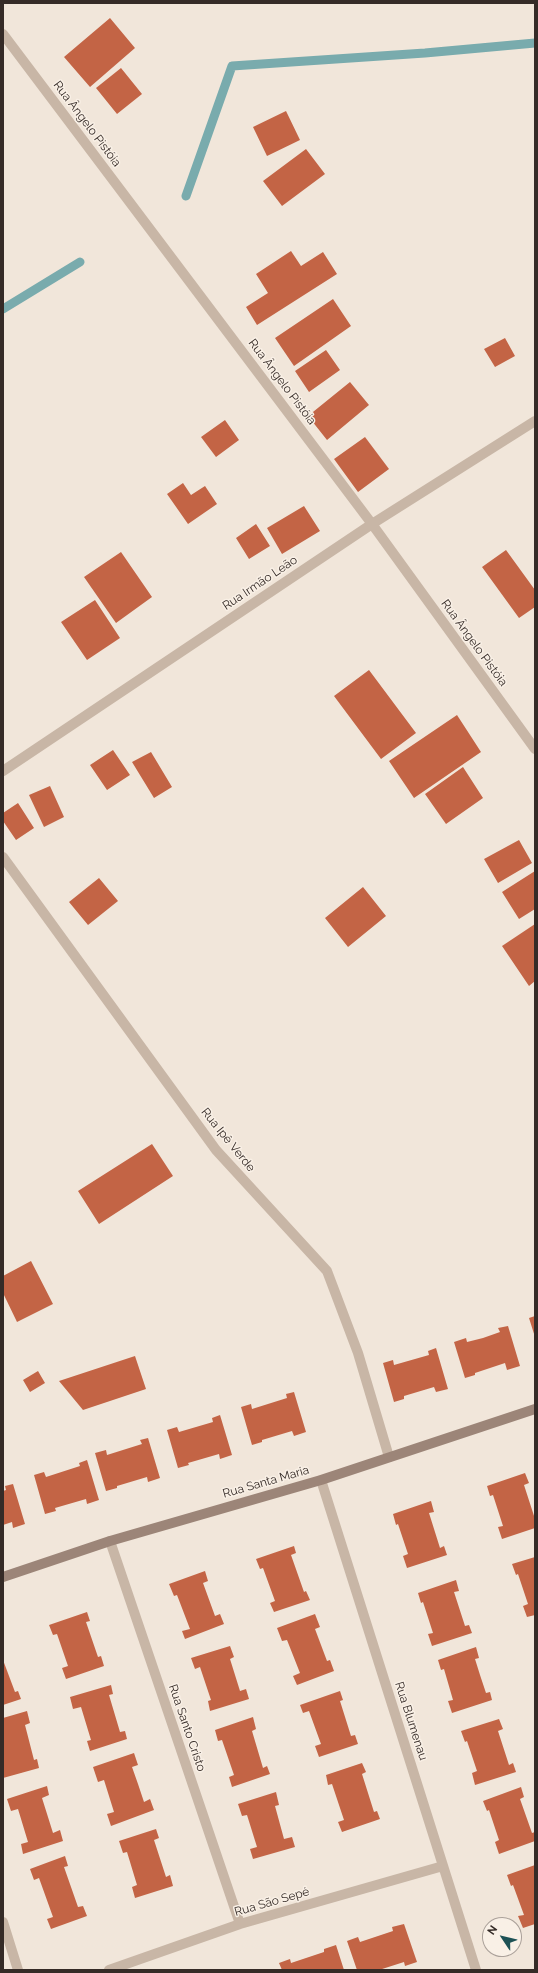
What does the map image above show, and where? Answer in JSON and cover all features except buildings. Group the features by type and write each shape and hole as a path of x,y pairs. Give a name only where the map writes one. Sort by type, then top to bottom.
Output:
{"street":[{"name":"Rua Ângelo Pistóia","path":"3,34 372,524 535,750"},
{"name":"Rua Irmão Leão","path":"3,771 372,524 535,421"},
{"name":"Rua Ipê Verde","path":"3,857 216,1150 327,1271 358,1353 389,1457"},
{"name":"Rua Santa Maria","path":"3,1577 110,1541 321,1480 535,1409"},
{"name":"Rua Blumenau","path":"321,1480 476,1970"},
{"name":"Rua Santo Cristo","path":"110,1541 240,1924"},
{"name":"Rua São Sepé","path":"109,1970 240,1924 444,1866"},
{"path":"3,1922 18,1970"}],"waterway":[{"path":"186,196 232,66 425,53 535,43"},
{"path":"3,309 80,262"}]}
